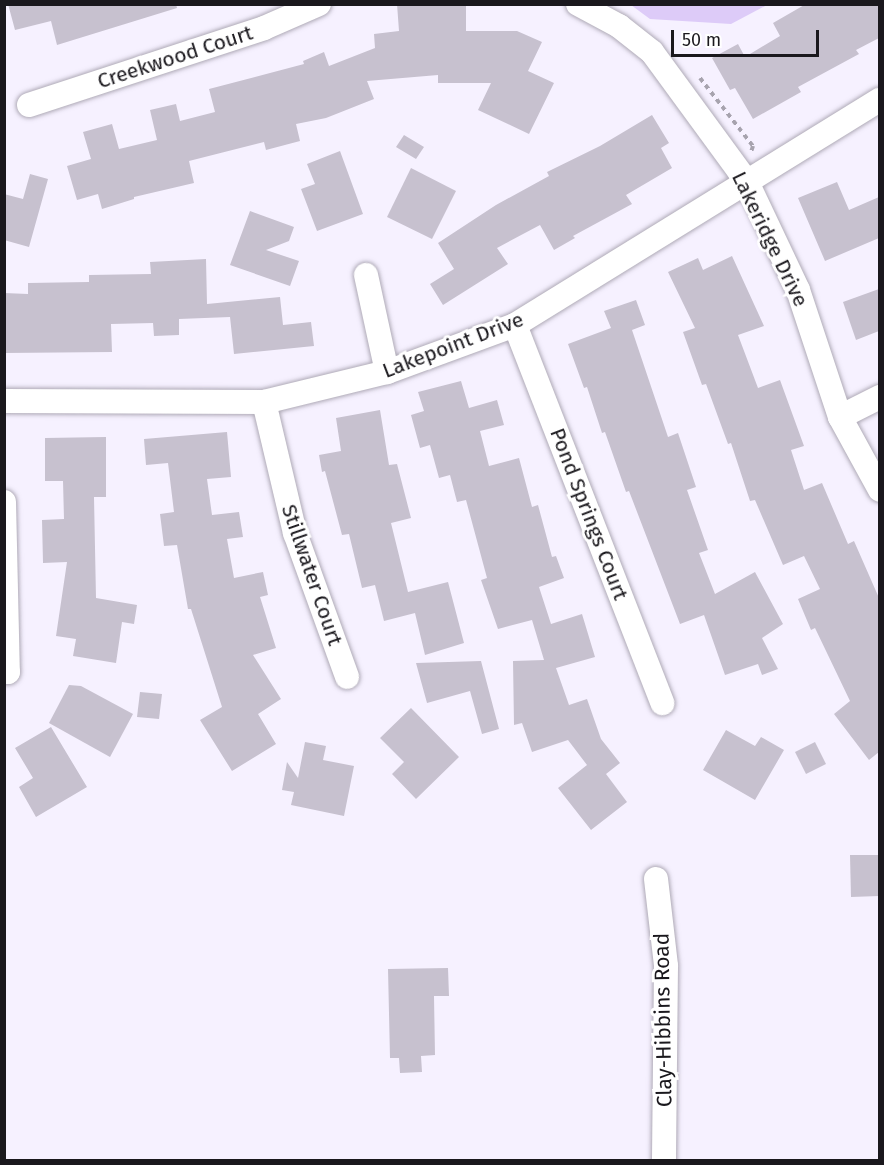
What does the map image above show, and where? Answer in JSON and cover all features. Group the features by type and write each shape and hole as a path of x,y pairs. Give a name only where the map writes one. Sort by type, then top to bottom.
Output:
{"street":[{"name":"Creekwood Court","path":"29,105 264,28 320,4"},
{"name":"Lakeridge Drive","path":"578,4 619,26 652,52 747,182 798,290 840,417 879,490"},
{"name":"Lakepoint Drive","path":"4,401 264,402 387,372 515,325 879,100"},
{"path":"366,275 387,372"},
{"name":"Pond Springs Court","path":"515,325 662,703"},
{"path":"840,417 879,397"},
{"name":"Stillwater Court","path":"264,402 295,533 347,677"},
{"path":"4,502 8,672 4,672"},
{"name":"Clay-Hibbins Road","path":"656,879 666,966 663,1161"}],"shaded area":[{"path":"631,5 767,5 731,24 650,19"}],"building":[{"path":"8,4 176,4 177,8 57,45 51,21 15,30"},
{"path":"397,4 466,4 466,31 517,31 542,42 528,71 554,83 529,134 478,110 491,83 438,83 438,75 367,81 374,99 326,118 296,124 300,141 266,150 264,142 189,161 194,183 134,197 134,199 102,209 98,194 77,200 67,166 91,159 83,132 112,124 119,149 157,140 150,110 176,104 180,121 215,112 209,89 304,64 303,61 324,52 329,66 375,48 374,34 399,31"},
{"path":"806,4 879,4 879,38 856,50 859,54 798,87 801,92 753,119 735,88 730,90 712,58 738,44 745,57 780,36 773,23"},
{"path":"652,115 669,143 661,148 672,168 626,195 632,204 573,236 575,238 554,250 540,225 497,248 508,264 443,305 430,284 454,269 438,243 496,205 549,176 547,172 600,146"},
{"path":"404,135 424,147 416,159 396,147"},
{"path":"340,151 363,214 317,231 301,189 315,184 307,164"},
{"path":"411,168 456,191 432,239 387,217"},
{"path":"30,174 48,179 29,247 4,240 4,194 23,199"},
{"path":"837,182 849,210 879,197 879,238 825,261 798,198"},
{"path":"250,211 294,227 289,241 266,250 299,261 290,286 230,265"},
{"path":"732,256 764,326 738,335 758,388 780,380 804,446 791,450 804,490 822,483 848,544 854,541 879,598 879,752 869,760 834,714 850,701 815,628 811,630 798,599 820,589 804,556 783,565 755,500 750,501 731,443 728,444 706,384 702,385 683,332 695,328 668,272 698,258 703,270"},
{"path":"206,259 207,304 280,297 283,325 311,322 314,346 234,354 230,317 179,319 179,335 154,336 153,323 111,324 112,352 4,353 4,293 28,294 28,283 89,282 89,275 151,274 150,262"},
{"path":"879,289 879,331 856,340 843,302"},
{"path":"636,300 645,325 632,330 668,437 678,433 696,487 687,490 708,550 699,553 715,594 755,572 783,624 762,638 778,669 762,675 758,664 725,675 704,615 680,624 629,491 626,492 605,432 602,433 587,387 584,388 568,344 611,328 604,311"},
{"path":"461,381 469,408 497,400 504,425 480,431 489,466 519,458 532,507 538,505 552,557 556,556 564,578 539,587 551,624 582,614 595,657 556,668 569,705 587,699 601,739 620,763 606,774 627,802 591,830 558,788 587,765 568,740 532,752 522,723 514,725 513,661 544,660 532,620 498,629 481,580 487,578 466,500 457,502 450,475 439,478 430,445 420,448 411,415 424,411 418,392"},
{"path":"380,410 389,465 397,464 411,518 391,523 408,592 448,582 464,643 425,655 415,613 384,621 375,585 362,588 349,534 342,535 325,471 322,472 319,455 341,451 336,418"},
{"path":"227,432 231,477 207,479 212,515 239,512 243,537 227,539 234,578 263,572 268,595 260,597 276,648 253,655 281,699 258,714 276,744 232,771 200,720 222,707 191,609 188,609 177,545 164,546 160,514 174,512 168,463 146,465 144,439"},
{"path":"106,437 106,497 94,497 96,598 137,605 134,624 122,622 116,663 73,656 76,639 56,636 67,562 43,563 42,520 64,519 63,481 45,481 45,438"},
{"path":"481,661 499,729 482,734 470,691 427,703 416,663"},
{"path":"69,685 81,686 133,714 110,757 49,723"},
{"path":"140,692 162,694 159,719 137,717"},
{"path":"411,708 459,757 416,799 392,774 404,762 380,738"},
{"path":"51,727 87,787 36,817 19,787 33,778 15,748"},
{"path":"726,730 755,746 761,737 784,750 755,800 703,770"},
{"path":"305,742 326,746 323,760 354,766 344,816 291,805 294,792 282,790 287,762 298,778"},
{"path":"815,742 826,764 806,774 795,752"},
{"path":"850,855 879,855 879,896 851,897"},
{"path":"448,968 449,996 434,996 435,1055 421,1056 422,1072 400,1073 399,1058 390,1058 388,969"}]}
